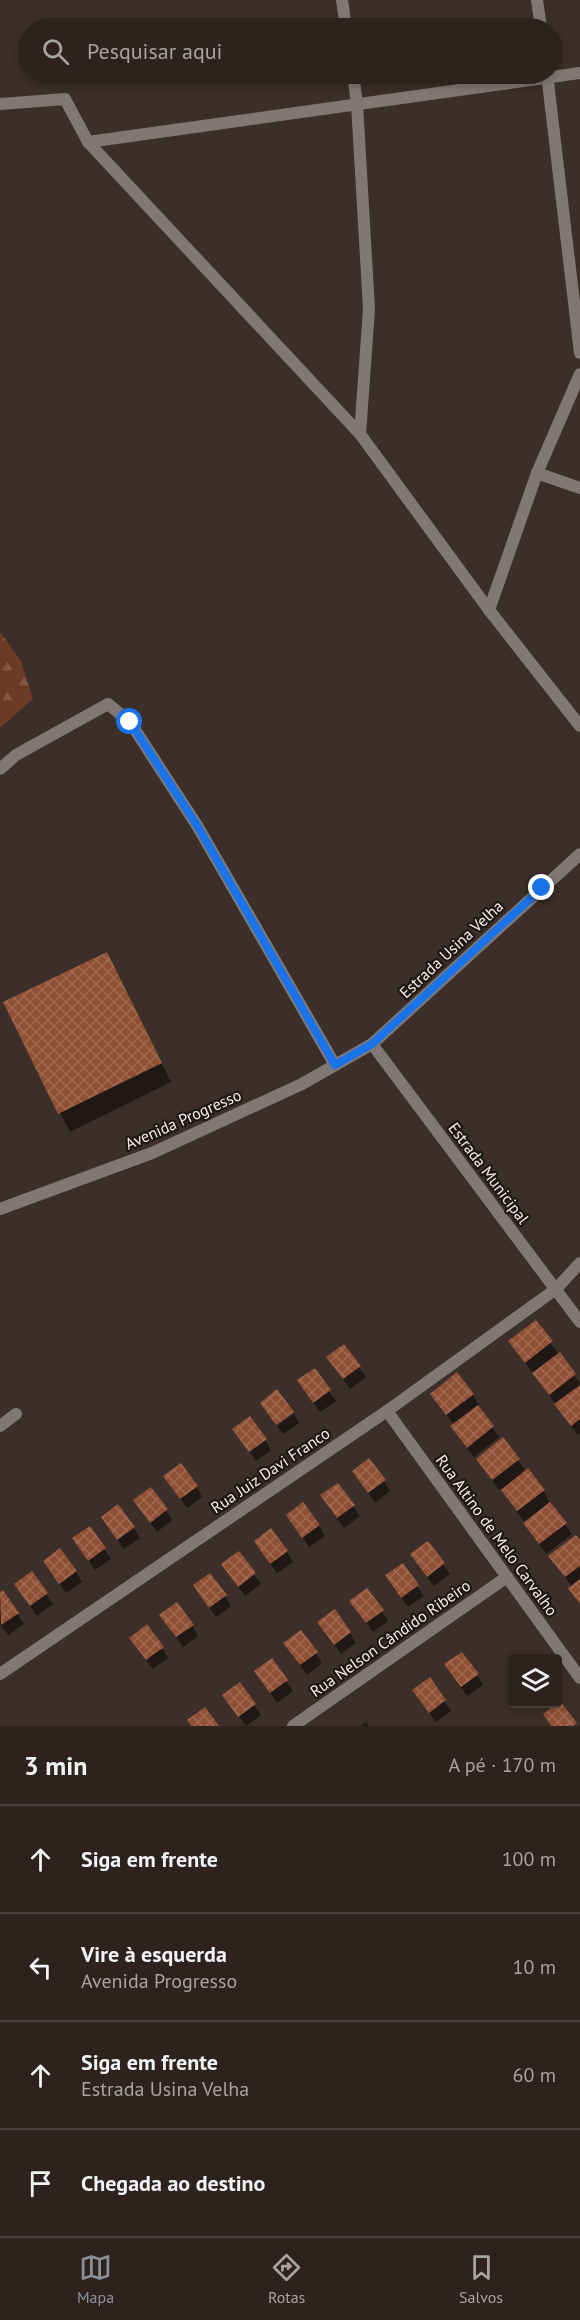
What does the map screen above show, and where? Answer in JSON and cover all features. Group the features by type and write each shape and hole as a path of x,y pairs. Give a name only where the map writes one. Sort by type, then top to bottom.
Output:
{"street":[{"path":"342,0 345,18"},
{"path":"537,0 540,18"},
{"path":"562,74 580,73"},
{"path":"354,84 369,309 360,434"},
{"path":"88,142 489,84"},
{"path":"549,84 580,353"},
{"path":"0,105 65,99 88,142 360,434 489,610 580,726"},
{"path":"489,610 537,473 580,374"},
{"path":"537,473 580,488"},
{"path":"0,769 16,755 108,704 130,722 198,827 335,1065"},
{"name":"Estrada Usina Velha","path":"372,1044 580,854"},
{"name":"Avenida Progresso","path":"0,1209 152,1153 302,1084 372,1044"},
{"name":"Estrada Municipal","path":"372,1044 580,1322"},
{"name":"Rua Juiz Davi Franco","path":"0,1674 387,1411 556,1289 580,1263"},
{"name":"Rua Altino de Melo Carvalho","path":"387,1411 580,1678"},
{"path":"0,1426 16,1414"},
{"name":"Rua Nelson Cândido Ribeiro","path":"292,1726 507,1577"}],"green space":[{"path":"0,632 21,661 33,699 0,728"}],"building":[{"path":"107,952 162,1063 58,1114 3,1002"},
{"path":"536,1320 553,1341 525,1363 508,1341"},
{"path":"344,1344 361,1366 343,1379 326,1357"},
{"path":"560,1352 576,1374 549,1395 532,1373"},
{"path":"315,1368 331,1390 313,1403 297,1380"},
{"path":"457,1372 474,1394 446,1415 430,1394"},
{"path":"580,1385 580,1419 571,1426 554,1404"},
{"path":"277,1389 294,1412 276,1425 260,1403"},
{"path":"478,1405 494,1426 467,1448 450,1426"},
{"path":"250,1416 267,1439 249,1452 232,1429"},
{"path":"503,1437 520,1459 492,1480 476,1459"},
{"path":"369,1458 386,1480 368,1493 352,1471"},
{"path":"181,1463 198,1486 180,1499 163,1476"},
{"path":"528,1468 545,1490 517,1511 501,1490"},
{"path":"338,1483 355,1505 337,1518 320,1495"},
{"path":"151,1487 168,1509 150,1523 133,1500"},
{"path":"303,1502 320,1525 302,1538 286,1515"},
{"path":"550,1502 567,1523 539,1544 523,1523"},
{"path":"118,1504 135,1527 117,1540 101,1517"},
{"path":"90,1526 106,1548 88,1561 72,1538"},
{"path":"271,1528 288,1551 270,1564 254,1541"},
{"path":"576,1535 580,1540 580,1566 565,1577 548,1556"},
{"path":"428,1541 445,1563 427,1577 410,1554"},
{"path":"60,1548 77,1571 59,1584 43,1561"},
{"path":"239,1551 256,1573 238,1587 221,1564"},
{"path":"403,1563 419,1585 401,1598 385,1575"},
{"path":"32,1571 48,1593 30,1606 14,1584"},
{"path":"210,1573 227,1595 209,1608 193,1585"},
{"path":"580,1579 580,1604 568,1588"},
{"path":"367,1588 384,1610 366,1623 349,1601"},
{"path":"3,1590 19,1613 1,1625 0,1592"},
{"path":"177,1602 194,1625 176,1637 159,1615"},
{"path":"335,1609 351,1632 334,1645 317,1622"},
{"path":"147,1624 164,1647 146,1660 129,1638"},
{"path":"301,1630 318,1652 300,1665 283,1643"},
{"path":"462,1652 479,1674 461,1687 444,1664"},
{"path":"272,1658 288,1680 270,1693 254,1671"},
{"path":"430,1677 446,1700 429,1713 412,1690"},
{"path":"240,1682 256,1704 238,1717 222,1695"},
{"path":"562,1704 577,1723 573,1726 551,1726 543,1714 551,1708 562,1708"},
{"path":"205,1707 219,1726 191,1726 187,1720"}],"route":[{"path":"130,722 198,827 335,1065 372,1044 542,888"}]}
